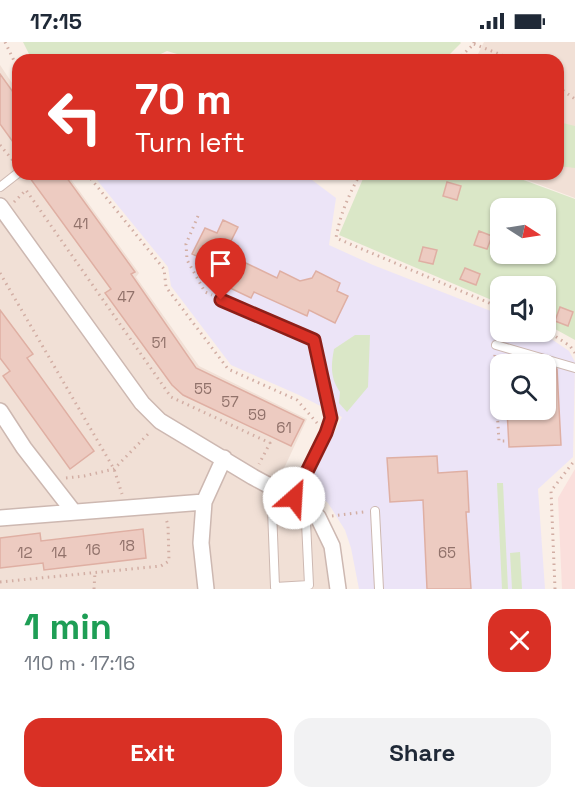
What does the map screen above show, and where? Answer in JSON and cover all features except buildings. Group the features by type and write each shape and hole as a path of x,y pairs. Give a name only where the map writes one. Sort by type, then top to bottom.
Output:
{"street":[{"path":"2,209 142,403 160,421 253,477 306,505 312,520 332,546 338,589"},
{"path":"0,411 24,448 73,511"},
{"path":"206,589 201,543 204,502 224,458"},
{"path":"0,518 204,502"}],"lane":[{"path":"0,187 12,178"},
{"path":"221,300 314,340 331,418 294,498"},
{"path":"498,345 575,368"},
{"path":"272,509 274,586 304,587 309,585 312,520"},
{"path":"375,511 379,589"}],"path":[{"path":"5,42 12,57"},
{"path":"463,54 474,43 500,54"},
{"path":"0,145 12,159"},
{"path":"92,180 164,269 166,287 228,369 297,400 326,433"},
{"path":"357,180 344,207 336,238 490,303"},
{"path":"2,209 26,190 171,397 270,443 253,477"},
{"path":"198,216 186,244 187,260 205,292 221,300"},
{"path":"0,273 114,469 126,507"},
{"path":"556,337 570,346 575,353"},
{"path":"498,345 494,362 499,441 508,441"},
{"path":"62,478 114,469 160,421"},
{"path":"555,589 551,491 575,460"},
{"path":"0,582 161,566 169,561 168,525 162,504"},
{"path":"312,520 375,511"},
{"path":"94,589 95,572"}],"shaded area":[{"path":"484,42 575,42 575,198 527,180 564,180 564,54 478,54"},
{"path":"0,65 12,83 12,180 71,180 139,273 136,277 199,366 307,419 272,494 309,520 314,527 324,549 330,589 0,589"},
{"path":"97,180 312,180 336,198 329,245 373,265 490,311 490,342 556,342 569,351 575,362 573,457 538,489 545,589 359,589 345,530 328,503 308,486 342,417 231,365 171,286 168,267"},
{"path":"575,469 575,589 562,589 558,498"}],"green space":[{"path":"23,42 461,43 450,54 177,54 167,51 161,54 29,54"},
{"path":"564,123 575,126 575,168 564,167"},
{"path":"362,180 523,180 575,199 575,340 556,330 556,276 490,276 490,299 339,235"},
{"path":"355,335 370,335 368,387 347,412 339,403 340,392 333,376 332,360 334,349"},
{"path":"497,483 503,483 508,589 502,589"},
{"path":"520,552 522,589 512,589 510,553"}],"route":[{"path":"221,300 314,340 331,418 294,498"}]}
